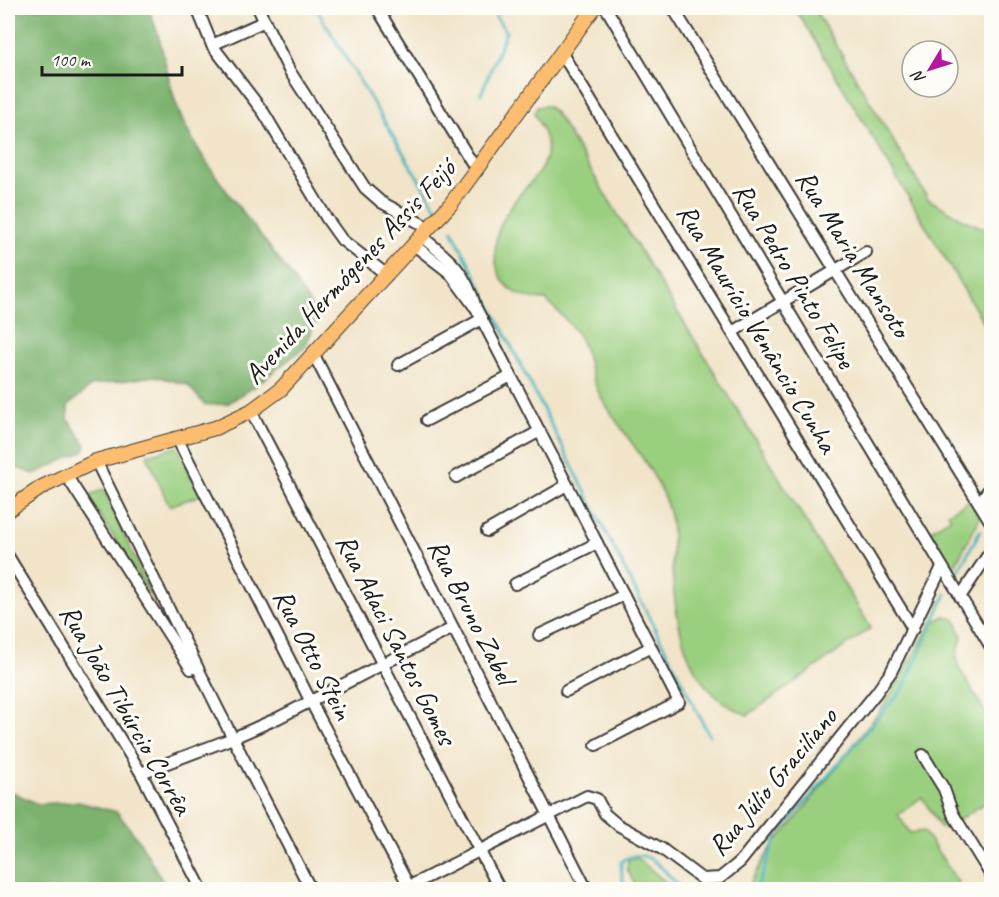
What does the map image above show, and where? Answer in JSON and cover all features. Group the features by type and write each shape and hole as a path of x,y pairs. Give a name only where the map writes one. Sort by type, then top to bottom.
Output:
{"main road":[{"name":"Avenida Hermógenes Assis Feijó","path":"8,510 66,475 96,461 215,428 251,411 281,389 387,276 477,171 594,8"}],"street":[{"path":"197,8 212,45 264,113 297,172 337,233 387,276"},
{"path":"258,8 290,70 365,188 459,269 467,280 479,313 679,702 596,745"},
{"path":"377,8 477,171"},
{"name":"Rua Pedro Pinto Felipe","path":"606,8 992,649"},
{"name":"Rua Maria Mansoto","path":"673,8 992,524"},
{"path":"212,45 265,21"},
{"name":"Rua Maurício Venâncio Cunha","path":"561,52 913,629"},
{"path":"732,332 866,252"},
{"path":"398,365 479,313"},
{"name":"Rua Bruno Zabel","path":"314,355 587,890"},
{"path":"427,420 511,376"},
{"name":"Rua Adaci Santos Gomes","path":"251,411 500,890"},
{"path":"456,477 540,431"},
{"name":"Rua Otto Stein","path":"178,440 407,888"},
{"path":"96,461 218,709 311,890"},
{"path":"66,475 218,709"},
{"path":"487,531 567,485"},
{"path":"979,503 992,485"},
{"path":"515,584 597,543"},
{"path":"960,597 992,549"},
{"name":"Rua João Tibúrcio Corrêa","path":"8,556 141,773 202,890"},
{"name":"Rua Júlio Graciliano","path":"549,815 582,798 592,796 597,799 610,819 662,849 691,874 710,880 720,878 740,862 860,715 891,672 942,567"},
{"path":"539,635 624,595"},
{"path":"141,773 233,738 311,702 453,628"},
{"path":"566,691 651,647"},
{"path":"923,755 944,789 952,814 992,877"},
{"path":"407,888 549,815"}],"green space":[{"path":"8,8 148,8 181,118 189,133 219,180 287,270 318,317 305,347 254,387 227,404 205,405 188,385 156,376 92,385 68,406 68,419 86,445 84,451 34,474 17,468 8,469"},
{"path":"795,8 814,8 928,199 964,220 991,231 991,335"},
{"path":"548,106 557,115 871,628 748,715 729,706 713,693 700,678 691,661 678,622 672,571 671,524 667,505 654,476 609,411 598,391 580,339 567,321 546,300 524,296 511,290 501,279 498,271 495,250 499,230 508,211 533,180 546,158 545,138 534,113 537,107"},
{"path":"177,447 201,495 169,506 147,455"},
{"path":"103,489 156,604 88,497"},
{"path":"970,500 980,518 952,571 929,531 951,518 948,513"},
{"path":"944,616 955,619 962,637 957,654 959,668 991,722 991,799 946,828 941,828 922,797 898,815 910,833 924,831 958,882 957,887 952,890 746,890 772,846 801,813 885,704 931,624"},
{"path":"8,790 37,804 78,802 117,812 140,842 167,889 8,889"},
{"path":"637,858 674,889 637,889 627,869 628,860"}],"waterway":[{"path":"316,8 438,211"},
{"path":"481,94 506,32 490,8"},
{"path":"452,230 709,735"},
{"path":"957,573 980,531"},
{"path":"749,890 759,883 777,835 903,689 946,594"},
{"path":"627,890 622,878 621,862 639,855 655,862 683,890"}]}
